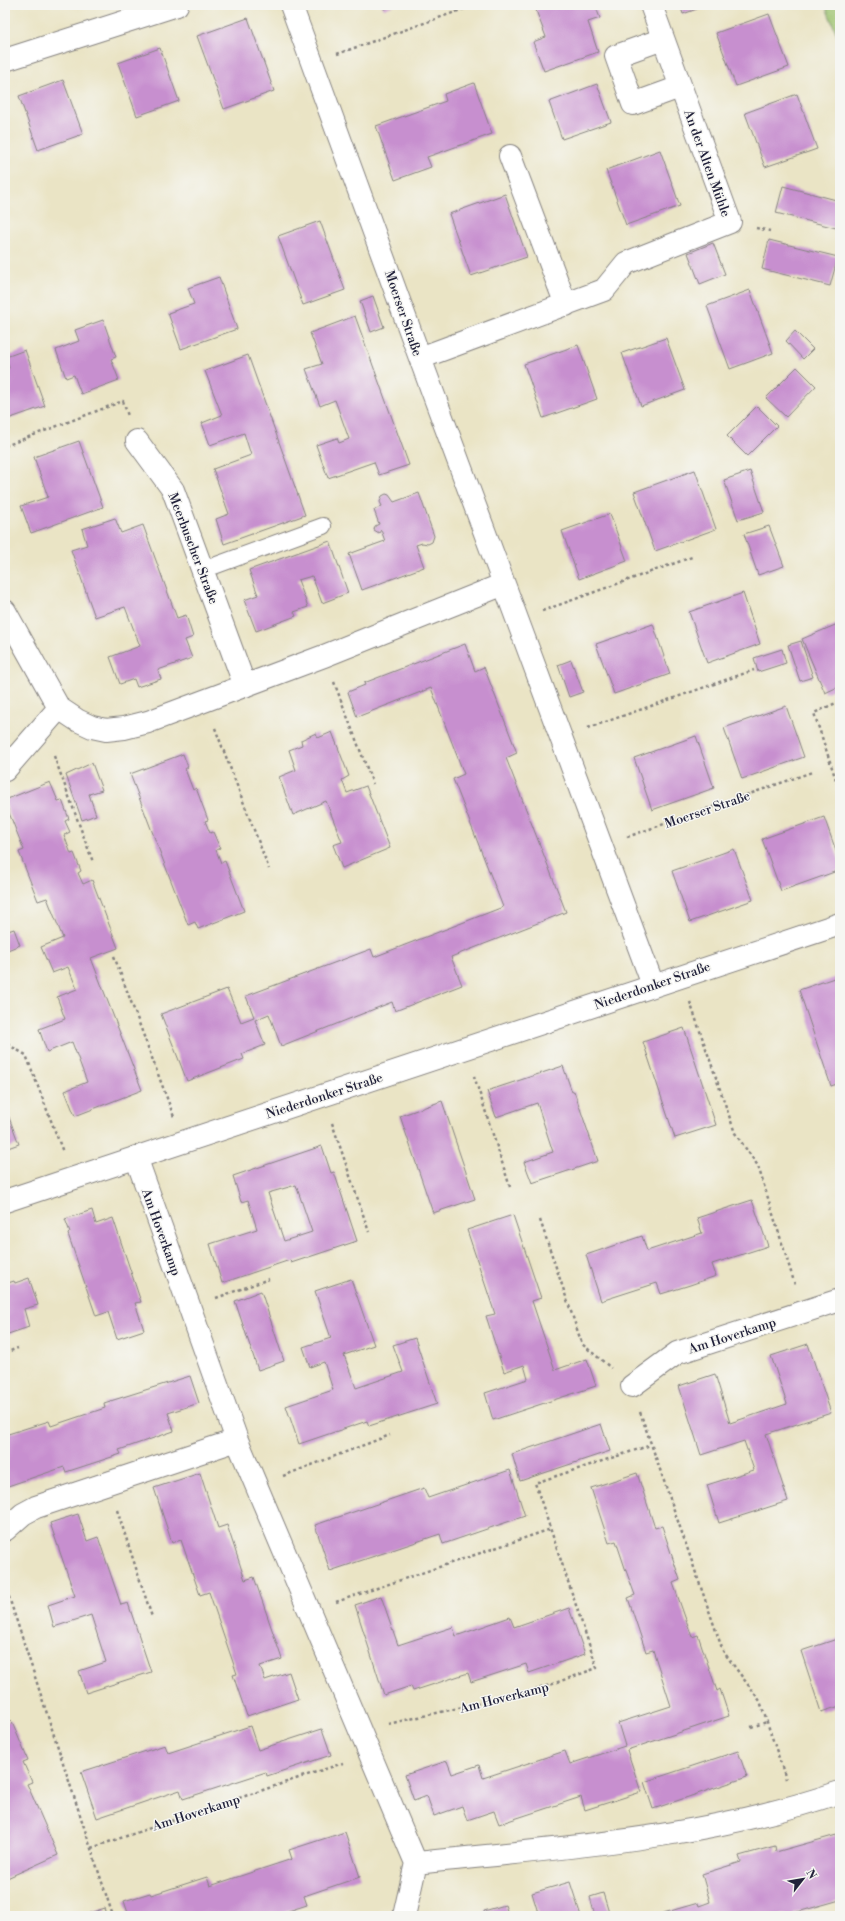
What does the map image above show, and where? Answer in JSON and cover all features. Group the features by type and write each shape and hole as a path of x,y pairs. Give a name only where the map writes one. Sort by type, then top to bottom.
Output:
{"street":[{"path":"5,60 177,5"},
{"name":"Moerser Straße","path":"291,5 420,358 653,984"},
{"name":"An der Alten Mühle","path":"420,358 604,290 626,263 730,222 680,87 652,5"},
{"path":"663,39 616,56 633,104 680,87"},
{"path":"510,156 566,305"},
{"name":"Meerbuscher Straße","path":"137,442 173,490 245,686"},
{"path":"5,611 59,708 77,720 92,727 106,730 124,728 148,722 324,656 504,584"},
{"path":"5,770 59,708"},
{"name":"Niederdonker Straße","path":"5,1200 464,1049 653,984 840,924"},
{"name":"Am Hoverkamp","path":"136,1157 237,1440 416,1863"},
{"name":"Am Hoverkamp","path":"632,1386 677,1353 840,1300"},
{"path":"5,1530 23,1514 36,1507 237,1440"},
{"path":"404,1916 416,1863 622,1842 728,1822 795,1806 840,1792"}],"lane":[{"path":"203,570 323,526"}],"path":[{"path":"312,63 475,5"},
{"path":"5,446 123,401 137,442"},
{"path":"518,620 692,557"},
{"path":"324,656 373,784"},
{"path":"561,738 754,670"},
{"path":"204,701 269,869"},
{"path":"840,701 814,713 840,792"},
{"path":"44,727 93,862"},
{"name":"Moerser Straße","path":"602,846 812,772"},
{"path":"114,956 184,1142"},
{"path":"681,975 735,1133 758,1166 804,1312"},
{"path":"5,1039 7,1044 26,1055 73,1178"},
{"path":"464,1049 510,1187"},
{"path":"322,1096 369,1232"},
{"path":"540,1220 582,1344 632,1386 723,1651 760,1701 795,1806"},
{"path":"189,1308 269,1280"},
{"path":"5,1353 18,1348"},
{"path":"256,1486 390,1435"},
{"name":"Am Hoverkamp","path":"360,1730 533,1692 596,1668 535,1483 651,1445"},
{"path":"108,1483 152,1617"},
{"path":"309,1611 551,1529"},
{"path":"5,1585 113,1916"},
{"path":"751,1727 767,1722"},
{"name":"Am Hoverkamp","path":"90,1848 370,1754"}],"green space":[{"path":"825,5 840,5 840,42"}],"building":[{"path":"382,5 394,5 384,9"},
{"path":"534,5 595,5 600,18 588,22 598,52 544,71 533,42 546,37"},
{"path":"680,5 708,5 683,14"},
{"path":"769,14 789,67 736,86 716,33"},
{"path":"248,18 274,91 224,109 197,36"},
{"path":"160,48 179,101 137,116 118,63"},
{"path":"63,80 83,134 38,150 19,96"},
{"path":"474,83 492,134 427,157 431,167 395,180 376,126 446,101 444,94"},
{"path":"597,84 611,122 562,139 549,102"},
{"path":"797,94 817,149 765,167 745,113"},
{"path":"660,150 680,206 626,225 606,170"},
{"path":"783,186 840,201 840,229 776,213"},
{"path":"505,194 527,257 471,276 449,214"},
{"path":"320,221 345,290 303,305 278,236"},
{"path":"769,240 838,257 830,286 762,269"},
{"path":"713,243 725,274 700,284 688,253"},
{"path":"219,277 237,329 181,349 168,313 194,304 188,288"},
{"path":"750,290 773,353 730,369 707,306"},
{"path":"373,296 384,327 371,332 360,301"},
{"path":"355,316 409,465 379,475 374,462 328,478 316,445 337,438 339,443 349,439 335,400 320,406 306,369 322,364 310,333"},
{"path":"103,320 116,357 111,359 119,380 81,394 74,375 66,378 56,350 79,341 75,330"},
{"path":"795,331 813,349 803,359 786,341"},
{"path":"666,338 685,390 641,406 622,353"},
{"path":"578,345 597,399 543,418 524,364"},
{"path":"25,350 45,406 5,420 5,370 9,368 6,357"},
{"path":"248,355 305,515 224,544 216,519 229,514 213,469 251,455 244,433 210,445 202,423 222,415 205,371"},
{"path":"797,367 816,386 786,417 766,398"},
{"path":"757,406 777,426 747,456 727,436"},
{"path":"79,441 103,507 31,533 21,506 48,497 34,457"},
{"path":"695,470 716,529 655,551 634,492"},
{"path":"750,471 764,512 738,520 724,480"},
{"path":"419,493 434,536 432,542 428,544 422,543 416,545 424,567 362,590 349,554 385,541 381,530 379,533 374,530 375,526 379,524 374,510 382,506 380,502 382,496 386,494 389,495 394,502"},
{"path":"610,514 627,561 579,579 562,531"},
{"path":"115,518 121,533 143,525 177,618 186,615 193,637 185,640 192,658 158,670 161,679 137,687 134,679 120,684 110,657 140,646 125,607 95,617 71,550 87,545 82,529"},
{"path":"769,526 784,566 758,575 744,534"},
{"path":"330,541 348,593 322,603 312,576 298,580 308,607 294,612 296,616 256,631 244,600 258,595 249,570"},
{"path":"743,593 760,644 707,663 689,612"},
{"path":"840,623 840,686 825,693 802,639"},
{"path":"653,624 670,674 614,694 596,644"},
{"path":"801,641 813,677 800,681 788,645"},
{"path":"465,644 475,671 484,667 517,753 506,758 566,912 451,957 462,985 395,1011 392,1002 281,1046 269,1014 255,1020 265,1045 242,1054 244,1059 187,1081 161,1014 227,989 241,1022 254,1017 246,996 371,949 374,957 503,907 453,779 464,774 431,688 357,717 348,692 365,685 364,683"},
{"path":"782,649 786,663 758,672 754,658"},
{"path":"571,660 583,692 569,697 558,665"},
{"path":"786,706 804,757 742,779 724,728"},
{"path":"332,732 349,776 342,780 347,793 366,786 390,848 342,868 333,845 342,842 326,801 293,815 279,777 296,770 289,750 302,745 301,740 316,733 318,738"},
{"path":"696,736 714,788 652,810 634,758"},
{"path":"183,754 188,767 185,769 193,790 196,788 208,820 205,821 210,833 213,832 220,848 216,850 221,863 225,861 244,911 198,929 195,922 188,925 130,774"},
{"path":"92,763 102,790 89,794 96,815 82,820 66,775"},
{"path":"50,782 58,801 62,800 69,819 65,821 70,832 64,835 71,854 74,853 81,871 78,873 83,884 92,880 118,948 91,958 142,1090 75,1116 65,1091 87,1082 72,1042 47,1052 39,1029 65,1019 57,997 77,989 68,967 52,973 41,947 63,938 47,898 38,901 19,852 24,850 5,803 5,800"},
{"path":"824,817 840,862 840,870 781,891 762,839"},
{"path":"734,849 753,900 690,922 672,871"},
{"path":"14,929 20,945 5,951 5,932"},
{"path":"840,976 840,1083 831,1086 799,990"},
{"path":"684,1028 716,1125 675,1138 643,1042"},
{"path":"563,1066 572,1092 574,1091 598,1161 532,1183 524,1162 553,1152 537,1103 496,1117 487,1091"},
{"path":"442,1101 475,1199 433,1213 400,1116"},
{"path":"5,1107 19,1144 5,1149"},
{"path":"322,1146 331,1173 334,1172 357,1241 291,1263 290,1260 222,1283 210,1244 257,1229 248,1200 241,1202 233,1176","holes":["296,1185 312,1232 284,1241 268,1193"]},
{"path":"752,1200 768,1246 712,1264 716,1276 690,1285 661,1294 657,1283 601,1301 586,1255 642,1236 647,1251 702,1233 697,1218"},
{"path":"92,1210 96,1224 113,1218 141,1302 135,1303 144,1330 117,1339 108,1312 96,1316 68,1234 70,1232 65,1219"},
{"path":"513,1215 541,1298 532,1301 555,1370 587,1359 596,1386 493,1420 485,1393 528,1379 524,1365 504,1372 486,1316 495,1314 467,1230"},
{"path":"29,1278 38,1305 24,1309 29,1327 5,1335 5,1284 14,1281 15,1283"},
{"path":"351,1279 374,1345 344,1355 356,1388 403,1372 393,1345 415,1338 437,1404 369,1426 367,1421 299,1444 286,1406 333,1390 324,1362 310,1367 303,1347 331,1338 315,1291"},
{"path":"261,1291 284,1361 258,1370 235,1301"},
{"path":"808,1344 831,1413 766,1434 788,1501 719,1523 707,1485 754,1470 744,1441 701,1455 679,1386 715,1374 730,1423 787,1404 771,1356"},
{"path":"190,1376 199,1403 168,1413 174,1431 119,1450 121,1454 66,1472 64,1467 5,1487 5,1435 49,1421 51,1426 105,1408 104,1403"},
{"path":"601,1424 610,1451 520,1481 512,1454"},
{"path":"510,1470 525,1516 443,1544 440,1534 330,1571 315,1525 424,1488 428,1498"},
{"path":"200,1473 218,1528 227,1525 245,1580 254,1577 282,1659 260,1666 265,1680 289,1672 298,1699 247,1716 233,1675 237,1674 209,1592 200,1595 181,1540 172,1543 154,1488"},
{"path":"637,1473 655,1528 662,1526 680,1580 673,1583 692,1637 698,1635 717,1691 720,1689 729,1716 627,1750 641,1792 585,1810 581,1797 499,1824 494,1811 467,1820 462,1806 434,1816 427,1796 414,1801 405,1775 447,1761 452,1774 479,1765 483,1778 565,1751 570,1764 625,1746 618,1723 671,1706 653,1650 646,1652 628,1598 635,1595 616,1541 609,1543 591,1488"},
{"path":"78,1514 87,1541 98,1537 121,1605 128,1603 151,1672 86,1693 79,1671 106,1662 91,1615 54,1627 48,1605 75,1596 50,1523"},
{"path":"381,1596 398,1645 453,1627 456,1636 510,1617 514,1627 569,1608 585,1654 529,1673 526,1664 471,1682 468,1673 413,1691 411,1686 384,1695 355,1605"},
{"path":"840,1638 840,1706 821,1712 801,1651"},
{"path":"11,1720 28,1760 23,1762 32,1782 27,1784 58,1855 5,1879 5,1722"},
{"path":"250,1726 258,1750 322,1729 331,1755 267,1776 266,1772 183,1799 180,1790 97,1818 81,1772 165,1745 168,1753"},
{"path":"738,1751 747,1777 653,1809 644,1782"},
{"path":"345,1832 360,1877 304,1896 307,1905 273,1916 129,1916 124,1901 150,1893 151,1895 207,1877 210,1886 292,1859 289,1850"},
{"path":"840,1834 840,1900 794,1913 795,1916 653,1916 698,1903 699,1906 710,1902 702,1874 741,1862 739,1856 775,1846 776,1852"},
{"path":"570,1882 581,1916 539,1916 532,1893"},
{"path":"603,1893 610,1916 595,1916 590,1897"},
{"path":"505,1905 509,1916 485,1916 484,1911"},
{"path":"105,1908 107,1916 81,1916"}]}
